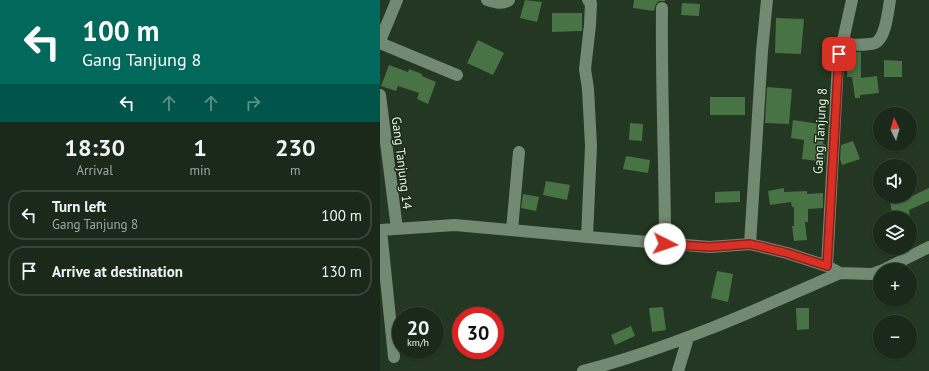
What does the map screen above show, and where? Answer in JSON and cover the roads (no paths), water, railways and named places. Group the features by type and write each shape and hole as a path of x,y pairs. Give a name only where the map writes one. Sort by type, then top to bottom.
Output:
{"street":[{"path":"397,0 380,42 457,75"},
{"path":"487,0 498,3 504,3 509,0"},
{"path":"587,237 591,146 588,89 585,69 590,25 590,3 588,0"},
{"path":"750,244 762,51 767,0"},
{"name":"Gang Tanjung 8","path":"827,266 838,63 852,0"},
{"path":"841,45 874,43 880,40 884,34 890,0"},
{"path":"662,8 661,66 665,163 665,244"},
{"name":"Gang Tanjung 14","path":"380,95 397,229"},
{"path":"512,230 519,152"},
{"path":"392,337 381,230 455,225 710,247 750,244 787,253 827,266 840,274"},
{"path":"897,263 929,247"},
{"path":"583,371 618,362 688,338 840,274 873,274"},
{"path":"678,371 688,338"}]}
